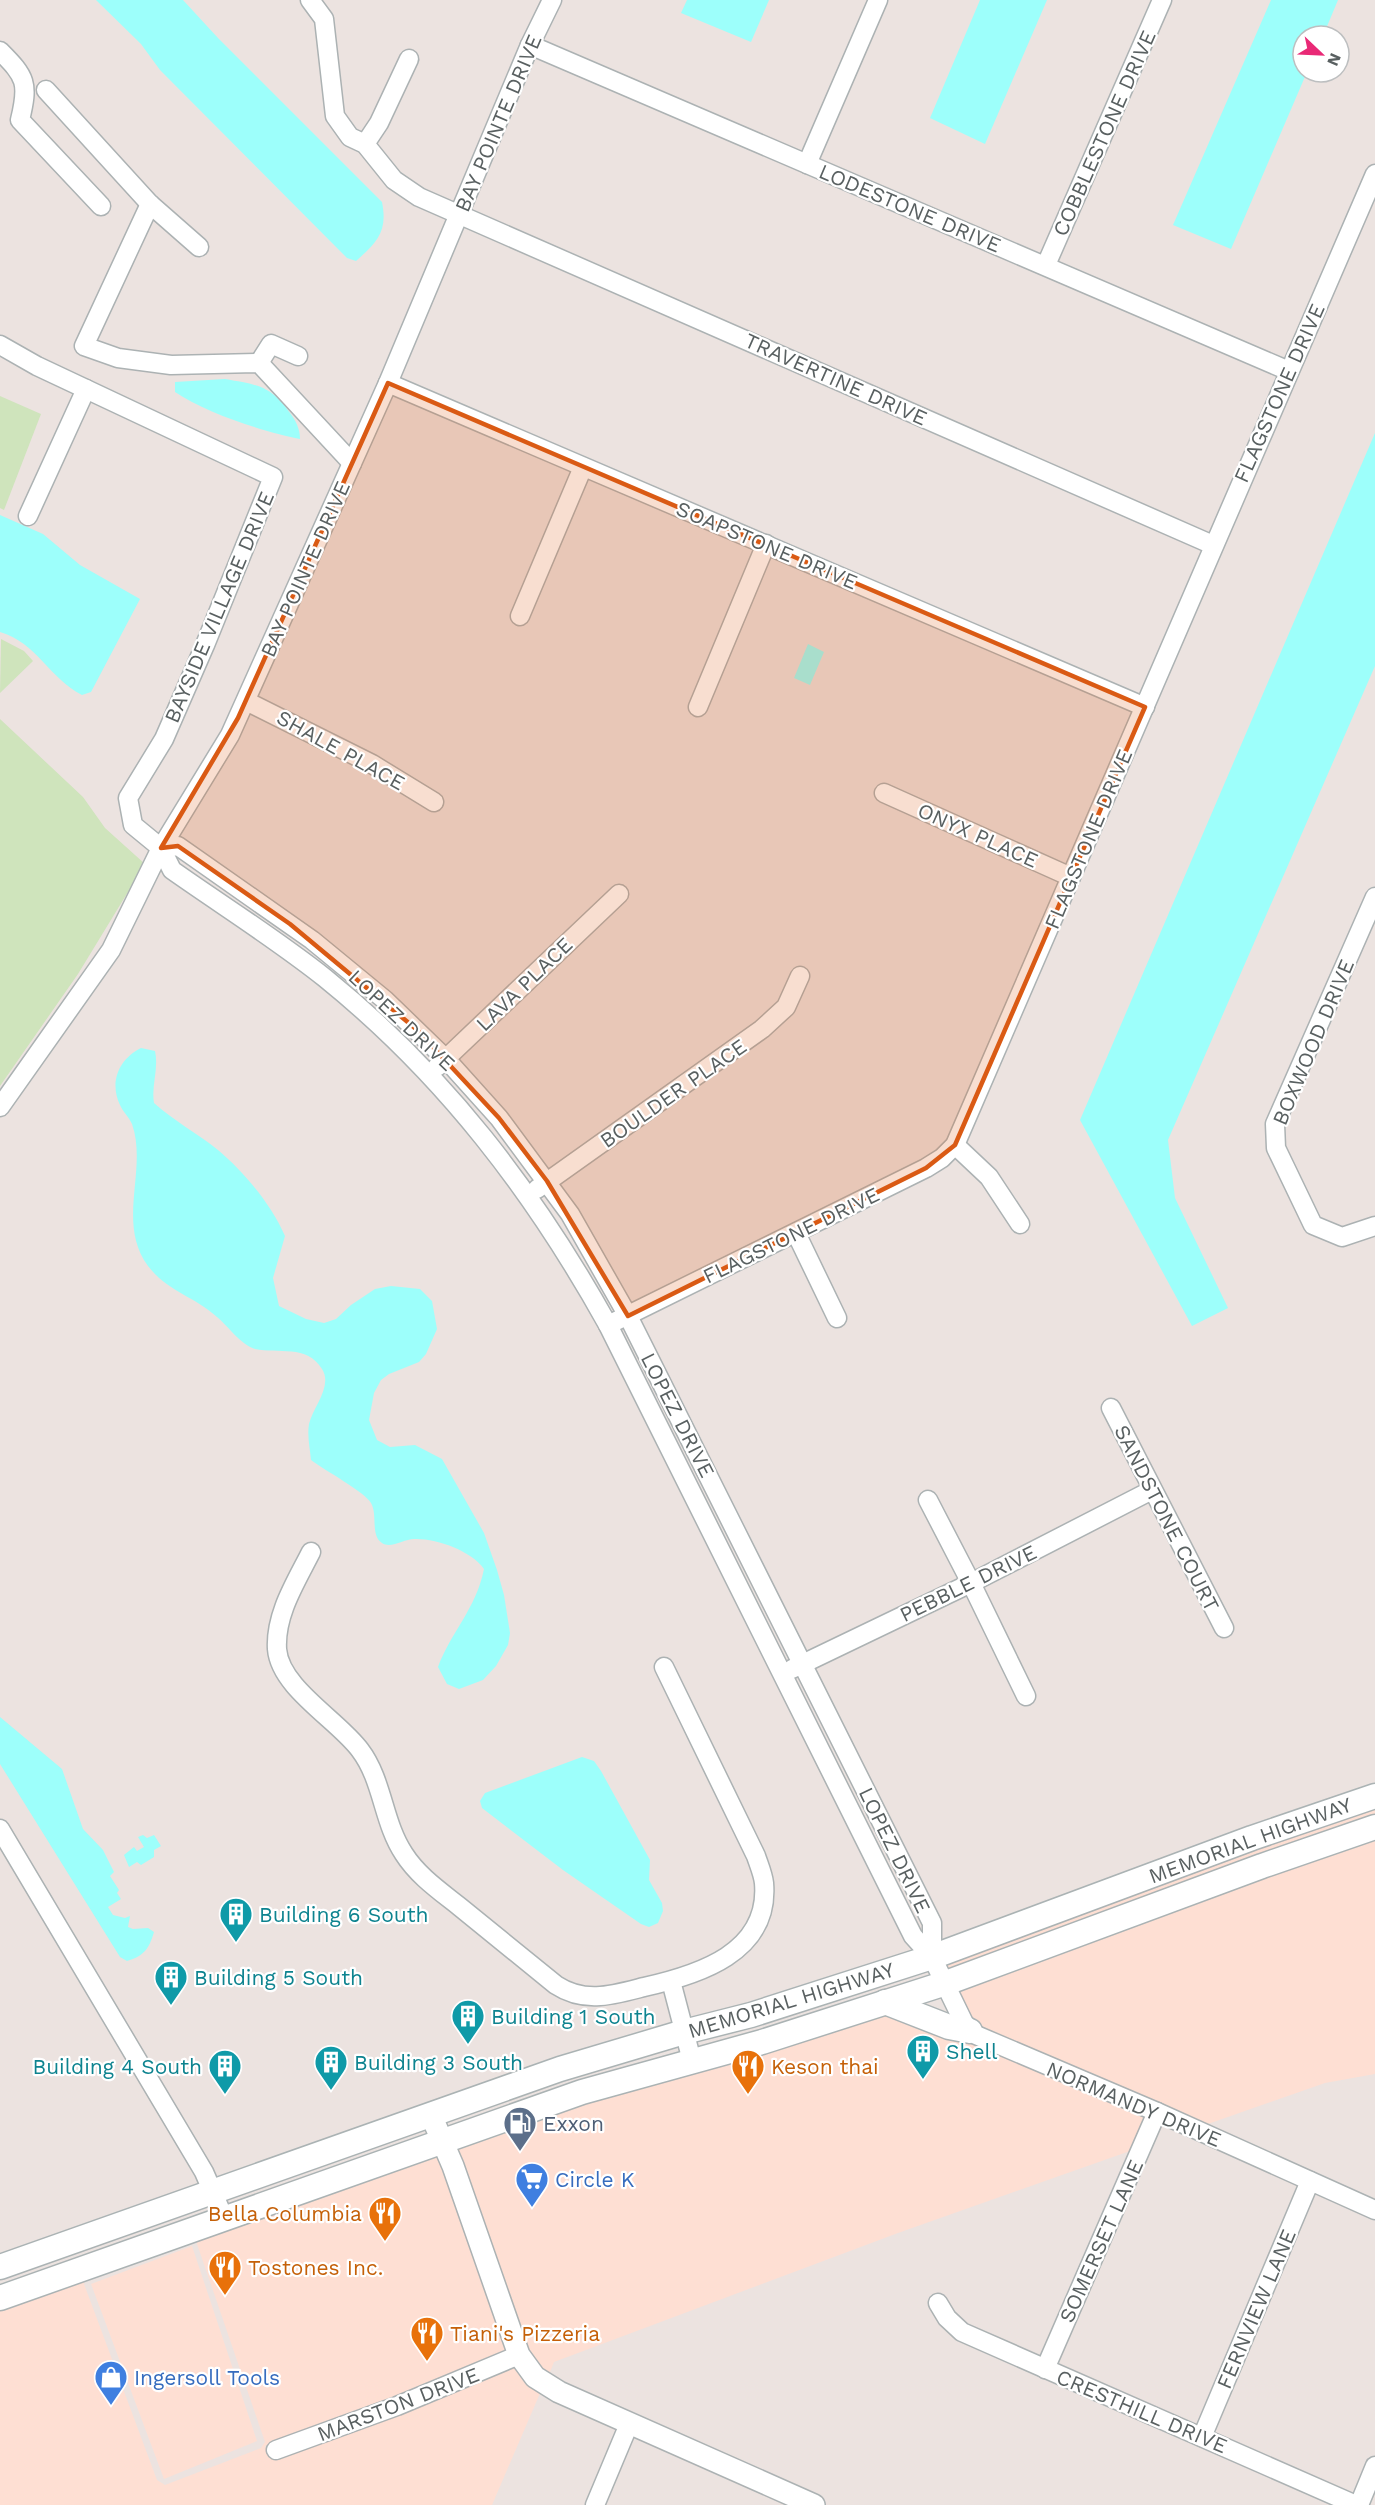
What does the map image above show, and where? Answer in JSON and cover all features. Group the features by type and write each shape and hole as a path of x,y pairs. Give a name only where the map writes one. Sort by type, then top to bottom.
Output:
{"main road":[{"name":"MEMORIAL HIGHWAY","path":"9,2264 560,2069 684,2032 751,2015 932,1957 1252,1838 1375,1796"},
{"name":"MEMORIAL HIGHWAY","path":"0,2298 582,2092 772,2039 946,1983 1375,1827"},
{"path":"885,2002 949,2027 970,2031"},
{"path":"9,2264 29,2288"}],"street":[{"name":"TRAVERTINE DRIVE","path":"310,0 324,19 335,116 350,137 365,144 394,180 419,197 1213,545"},
{"name":"BAY POINTE DRIVE","path":"0,1107 111,950 161,848 212,767 246,701 388,382 530,45 552,0"},
{"path":"807,164 878,0"},
{"name":"COBBLESTONE DRIVE","path":"1046,265 1162,0"},
{"name":"LODESTONE DRIVE","path":"530,45 1289,370"},
{"path":"0,51 22,74 25,89 20,120 101,206"},
{"path":"365,144 379,123 409,59"},
{"path":"46,90 150,204 199,247"},
{"name":"FLAGSTONE DRIVE","path":"608,1325 934,1164 955,1144 1375,174"},
{"path":"150,204 84,346 118,358 171,365 259,363 352,463"},
{"path":"259,363 271,344 298,356"},
{"name":"BAYSIDE VILLAGE DRIVE","path":"0,345 86,389 273,477 164,739 128,798 133,825 161,848"},
{"name":"SOAPSTONE DRIVE","path":"388,382 1145,707"},
{"path":"28,516 86,389"},
{"path":"520,616 583,467"},
{"path":"698,707 766,544"},
{"name":"SHALE PLACE","path":"246,701 372,764 434,802"},
{"name":"ONYX PLACE","path":"884,793 1071,877"},
{"name":"LOPEZ DRIVE","path":"178,846 312,940 385,1000 446,1059 499,1118 547,1181 594,1252 628,1316 932,1923 932,1957 913,1936 608,1325 563,1246 528,1195 467,1117 429,1074 370,1017 324,978 172,870 161,848 178,846"},
{"name":"LAVA PLACE","path":"429,1074 619,894"},
{"name":"BOXWOOD DRIVE","path":"1375,897 1275,1124 1276,1148 1313,1225 1342,1237 1375,1226"},
{"name":"BOULDER PLACE","path":"528,1195 769,1024 786,1007 800,976"},
{"path":"955,1144 989,1177 1020,1224"},
{"path":"796,1233 837,1318"},
{"name":"SANDSTONE COURT","path":"1111,1408 1224,1628"},
{"name":"PEBBLE DRIVE","path":"782,1674 971,1583 1152,1490"},
{"path":"927,1500 971,1583 1026,1696"},
{"path":"311,1552 282,1610 277,1649 287,1674 298,1689 346,1732 362,1751 370,1766 396,1841 410,1863 483,1926 567,1991 582,1996 601,1997 671,1981 713,1967 734,1953 753,1930 762,1908 764,1882 756,1856 664,1667"},
{"path":"0,1829 214,2191 224,2218"},
{"path":"932,1957 970,2031"},
{"path":"671,1981 692,2061"},
{"name":"NORMANDY DRIVE","path":"970,2031 1375,2210"},
{"name":"SOMERSET LANE","path":"1045,2369 1157,2112"},
{"path":"430,2115 442,2141 519,2355 531,2372 547,2386 814,2505"},
{"name":"FERNVIEW LANE","path":"1202,2437 1310,2181"},
{"name":"CRESTHILL DRIVE","path":"938,2303 947,2318 962,2332 1357,2505"},
{"name":"MARSTON DRIVE","path":"276,2450 397,2406 519,2355"},
{"path":"595,2505 630,2424"},
{"path":"1357,2505 1375,2466"}],"highlighted area":[{"path":"388,383 1145,707 955,1145 926,1168 628,1316 547,1181 499,1118 416,1029 290,924 178,846 161,848 238,718"}],"shaded area":[{"path":"1375,1804 1375,1819 950,1973 943,1962"},
{"path":"1375,1836 1375,2074 1325,2083 1205,2125 980,2028 972,2020 957,1988"},
{"path":"885,2011 969,2040 1146,2116 1130,2151 898,2233 554,2362 548,2377 527,2352 453,2146 586,2100"},
{"path":"438,2151 509,2351 265,2446 273,2460 401,2413 516,2365 541,2391 492,2505 0,2505 0,2306","holes":["196,2241 265,2442 261,2448 165,2485 157,2480 84,2284 85,2280"]},
{"path":"192,2246 257,2441 164,2479 91,2284"}],"green space":[{"path":"0,396 41,414 4,510 0,508"},
{"path":"1,639 24,651 33,661 0,693"},
{"path":"0,719 83,797 105,828 145,864 78,974 0,1086"}],"water":[{"path":"96,0 183,0 382,202 382,229 370,248 356,261 347,258 160,70 141,44"},
{"path":"687,0 769,0 751,42 681,13"},
{"path":"980,0 1047,0 985,144 930,118"},
{"path":"1271,0 1338,0 1328,24 1291,24 1291,84 1302,84 1231,249 1173,225"},
{"path":"225,379 255,385 276,397 294,419 300,439 236,421 175,392 175,382"},
{"path":"1375,433 1375,666 1168,1140 1175,1198 1228,1308 1192,1326 1080,1120"},
{"path":"0,515 43,534 80,565 140,599 91,692 82,695 71,688 24,644 0,632"},
{"path":"808,644 824,652 810,685 794,678"},
{"path":"141,1048 155,1051 154,1103 228,1159 256,1189 279,1224 285,1236 273,1278 279,1306 306,1319 324,1323 336,1319 351,1305 375,1289 391,1286 420,1289 432,1301 437,1329 426,1354 419,1362 389,1374 381,1380 374,1393 369,1420 377,1440 390,1447 415,1445 442,1459 484,1533 504,1595 510,1633 508,1645 496,1666 483,1680 459,1689 447,1684 438,1667 475,1596 484,1569 462,1551 443,1543 410,1539 389,1545 382,1543 376,1535 373,1508 367,1498 311,1460 309,1424 325,1382 322,1369 316,1361 292,1351 250,1347 208,1310 164,1282 148,1266 139,1249 134,1232 136,1142 132,1124 120,1105 116,1088 118,1072 122,1065 127,1058"},
{"path":"0,1717 62,1769 83,1829 103,1850 114,1872 110,1876 119,1890 117,1893 121,1899 108,1907 113,1915 125,1918 130,1916 128,1927 148,1928 154,1932 148,1947 138,1957 127,1961 120,1957 0,1764"},
{"path":"582,1757 594,1761 601,1771 650,1860 649,1880 662,1903 663,1911 658,1923 649,1927 641,1924 563,1870 482,1808 480,1801 485,1793"},
{"path":"143,1835 147,1838 154,1835 161,1846 154,1850 154,1857 141,1865 137,1862 129,1867 124,1855 134,1847 137,1851 144,1847 138,1837"}],"place":[{"name":"Building 6 South","path":"236,1943"},
{"name":"Building 5 South","path":"171,2006"},
{"name":"Building 1 South","path":"468,2045"},
{"name":"Shell","path":"923,2080"},
{"name":"Building 3 South","path":"331,2091"},
{"name":"Building 4 South","path":"225,2095"},
{"name":"Keson thai","path":"748,2095"},
{"name":"Exxon","path":"520,2152"},
{"name":"Circle K","path":"532,2208"},
{"name":"Bella Columbia","path":"385,2242"},
{"name":"Tostones Inc.","path":"225,2296"},
{"name":"Tiani's Pizzeria","path":"427,2362"},
{"name":"Ingersoll Tools","path":"111,2406"}]}
